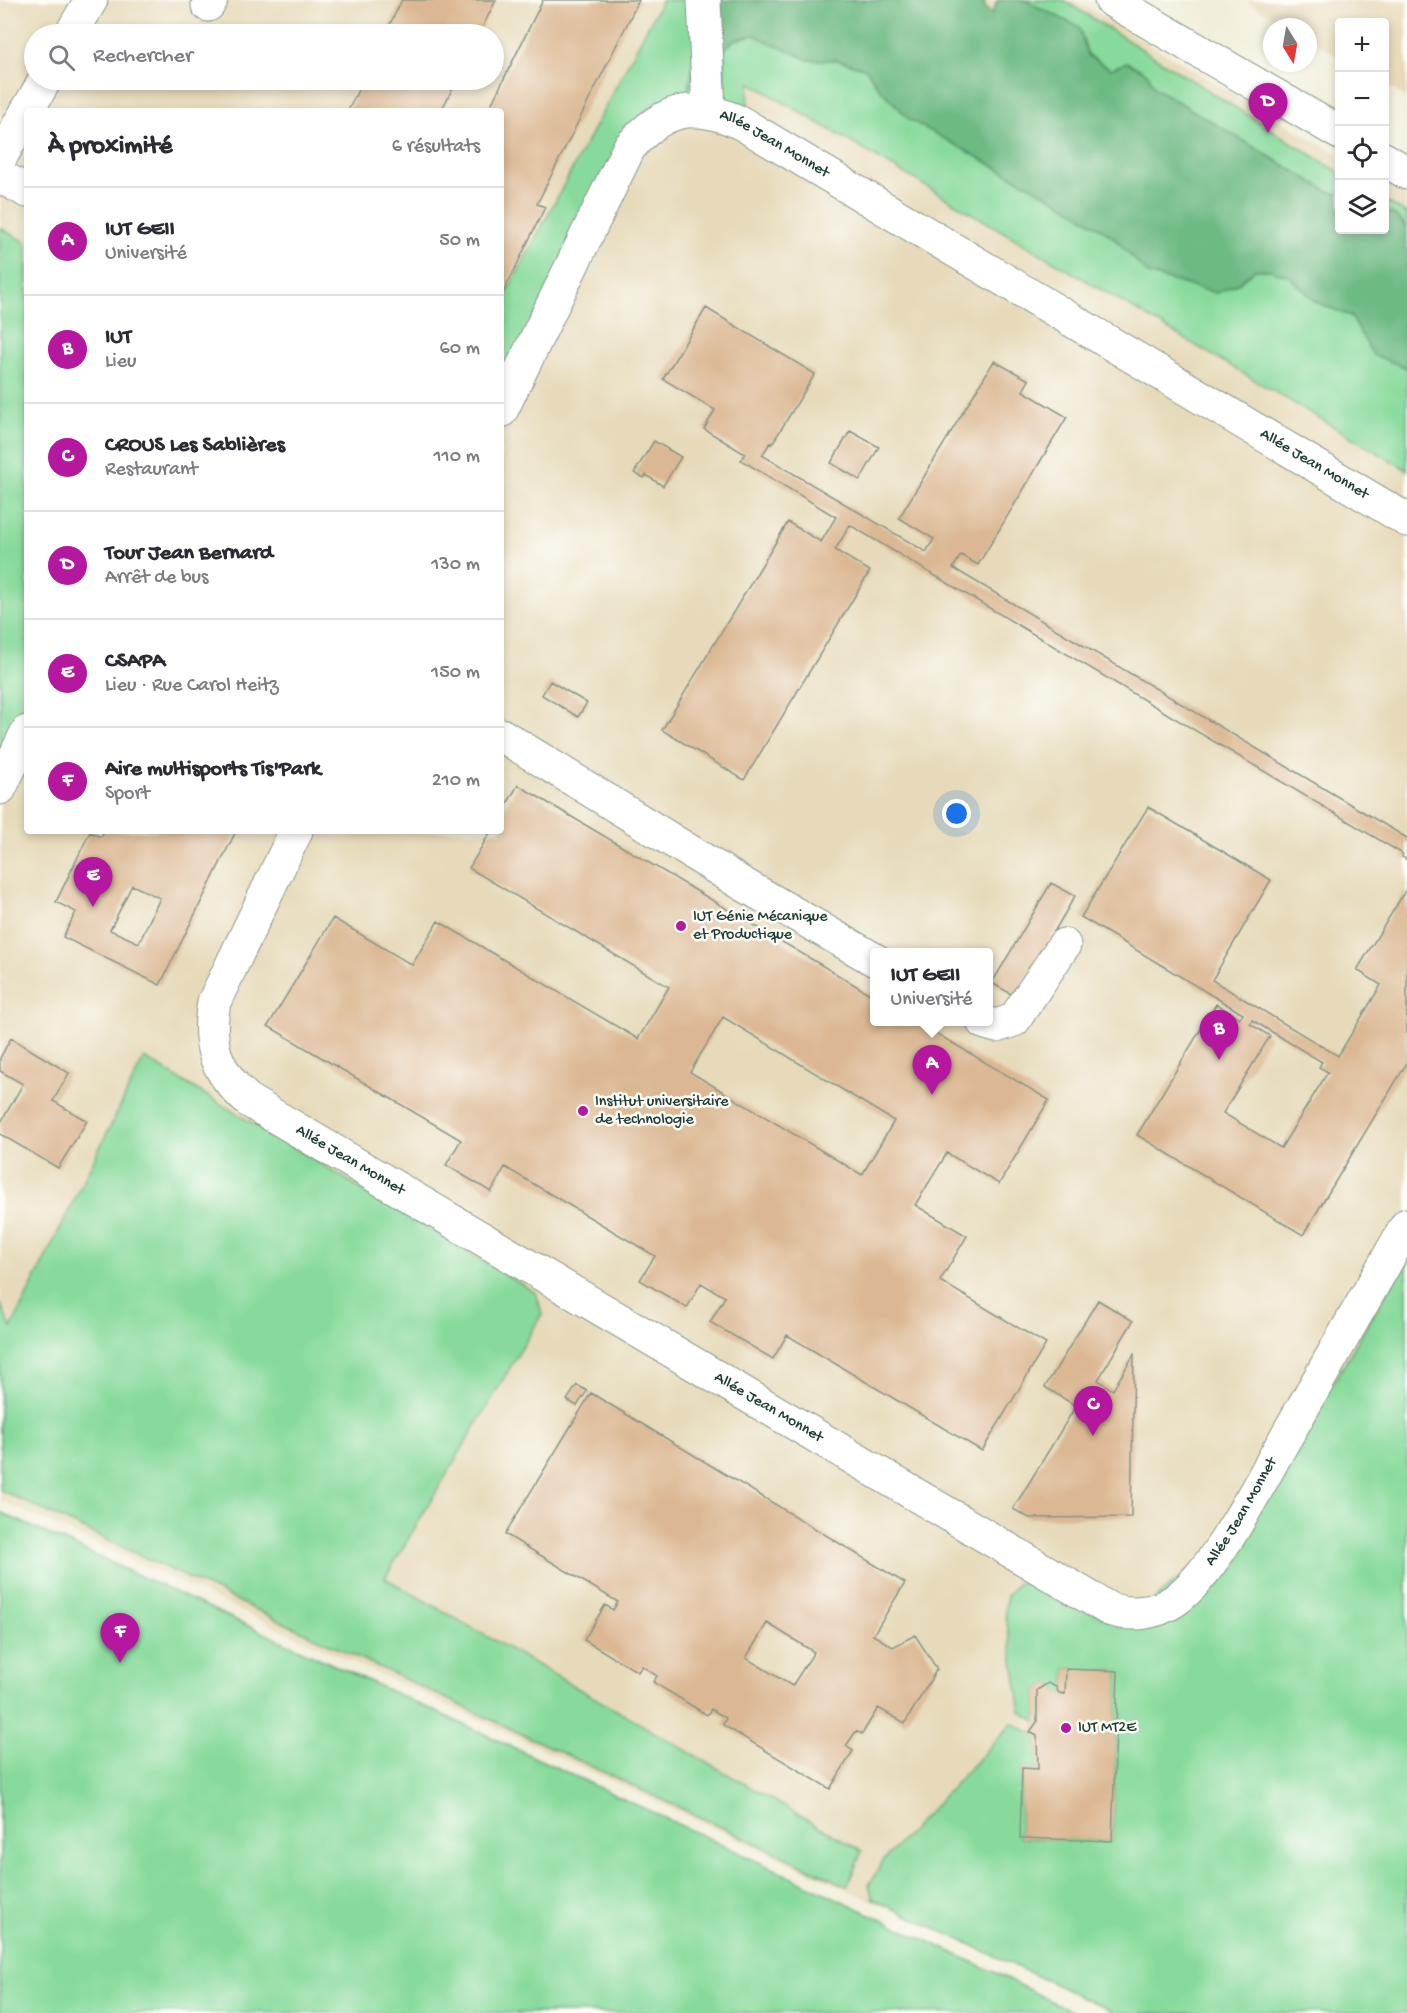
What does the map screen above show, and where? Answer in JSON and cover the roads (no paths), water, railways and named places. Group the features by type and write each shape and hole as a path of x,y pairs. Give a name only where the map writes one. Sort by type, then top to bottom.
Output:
{"main road":[{"path":"77,24 91,0"},
{"path":"704,0 709,112"},
{"path":"1111,0 1335,130"},
{"path":"29,108 39,90"},
{"name":"Allée Jean Monnet","path":"504,405 629,148 641,134 664,117 679,111 709,112 741,123 1407,520"},
{"path":"0,158 24,116"},
{"path":"1389,162 1407,172"},
{"path":"0,176 24,189"},
{"path":"504,737 741,883 870,957"},
{"path":"0,788 24,739"},
{"name":"Allée Jean Monnet","path":"295,834 214,1002 212,1027 214,1051 221,1071 231,1085 249,1101 1109,1609 1132,1613 1164,1606 1183,1594 1200,1575 1243,1512 1407,1225"},
{"path":"993,1024 1001,1026 1014,1020 1064,945"}],"place":[{"name":"Tour Jean Bernard","path":"1268,133"},
{"name":"CSAPA","path":"93,907"},
{"name":"IUT Génie Mécanique et Productique","path":"681,926"},
{"name":"IUT","path":"1219,1060"},
{"name":"IUT GEII","path":"932,1095"},
{"name":"Institut universitaire de technologie","path":"583,1111"},
{"name":"CROUS Les Sablières","path":"1093,1436"},
{"name":"Aire multisports Tis'Park","path":"120,1663"},
{"name":"IUT MT2E","path":"1066,1728"}]}
